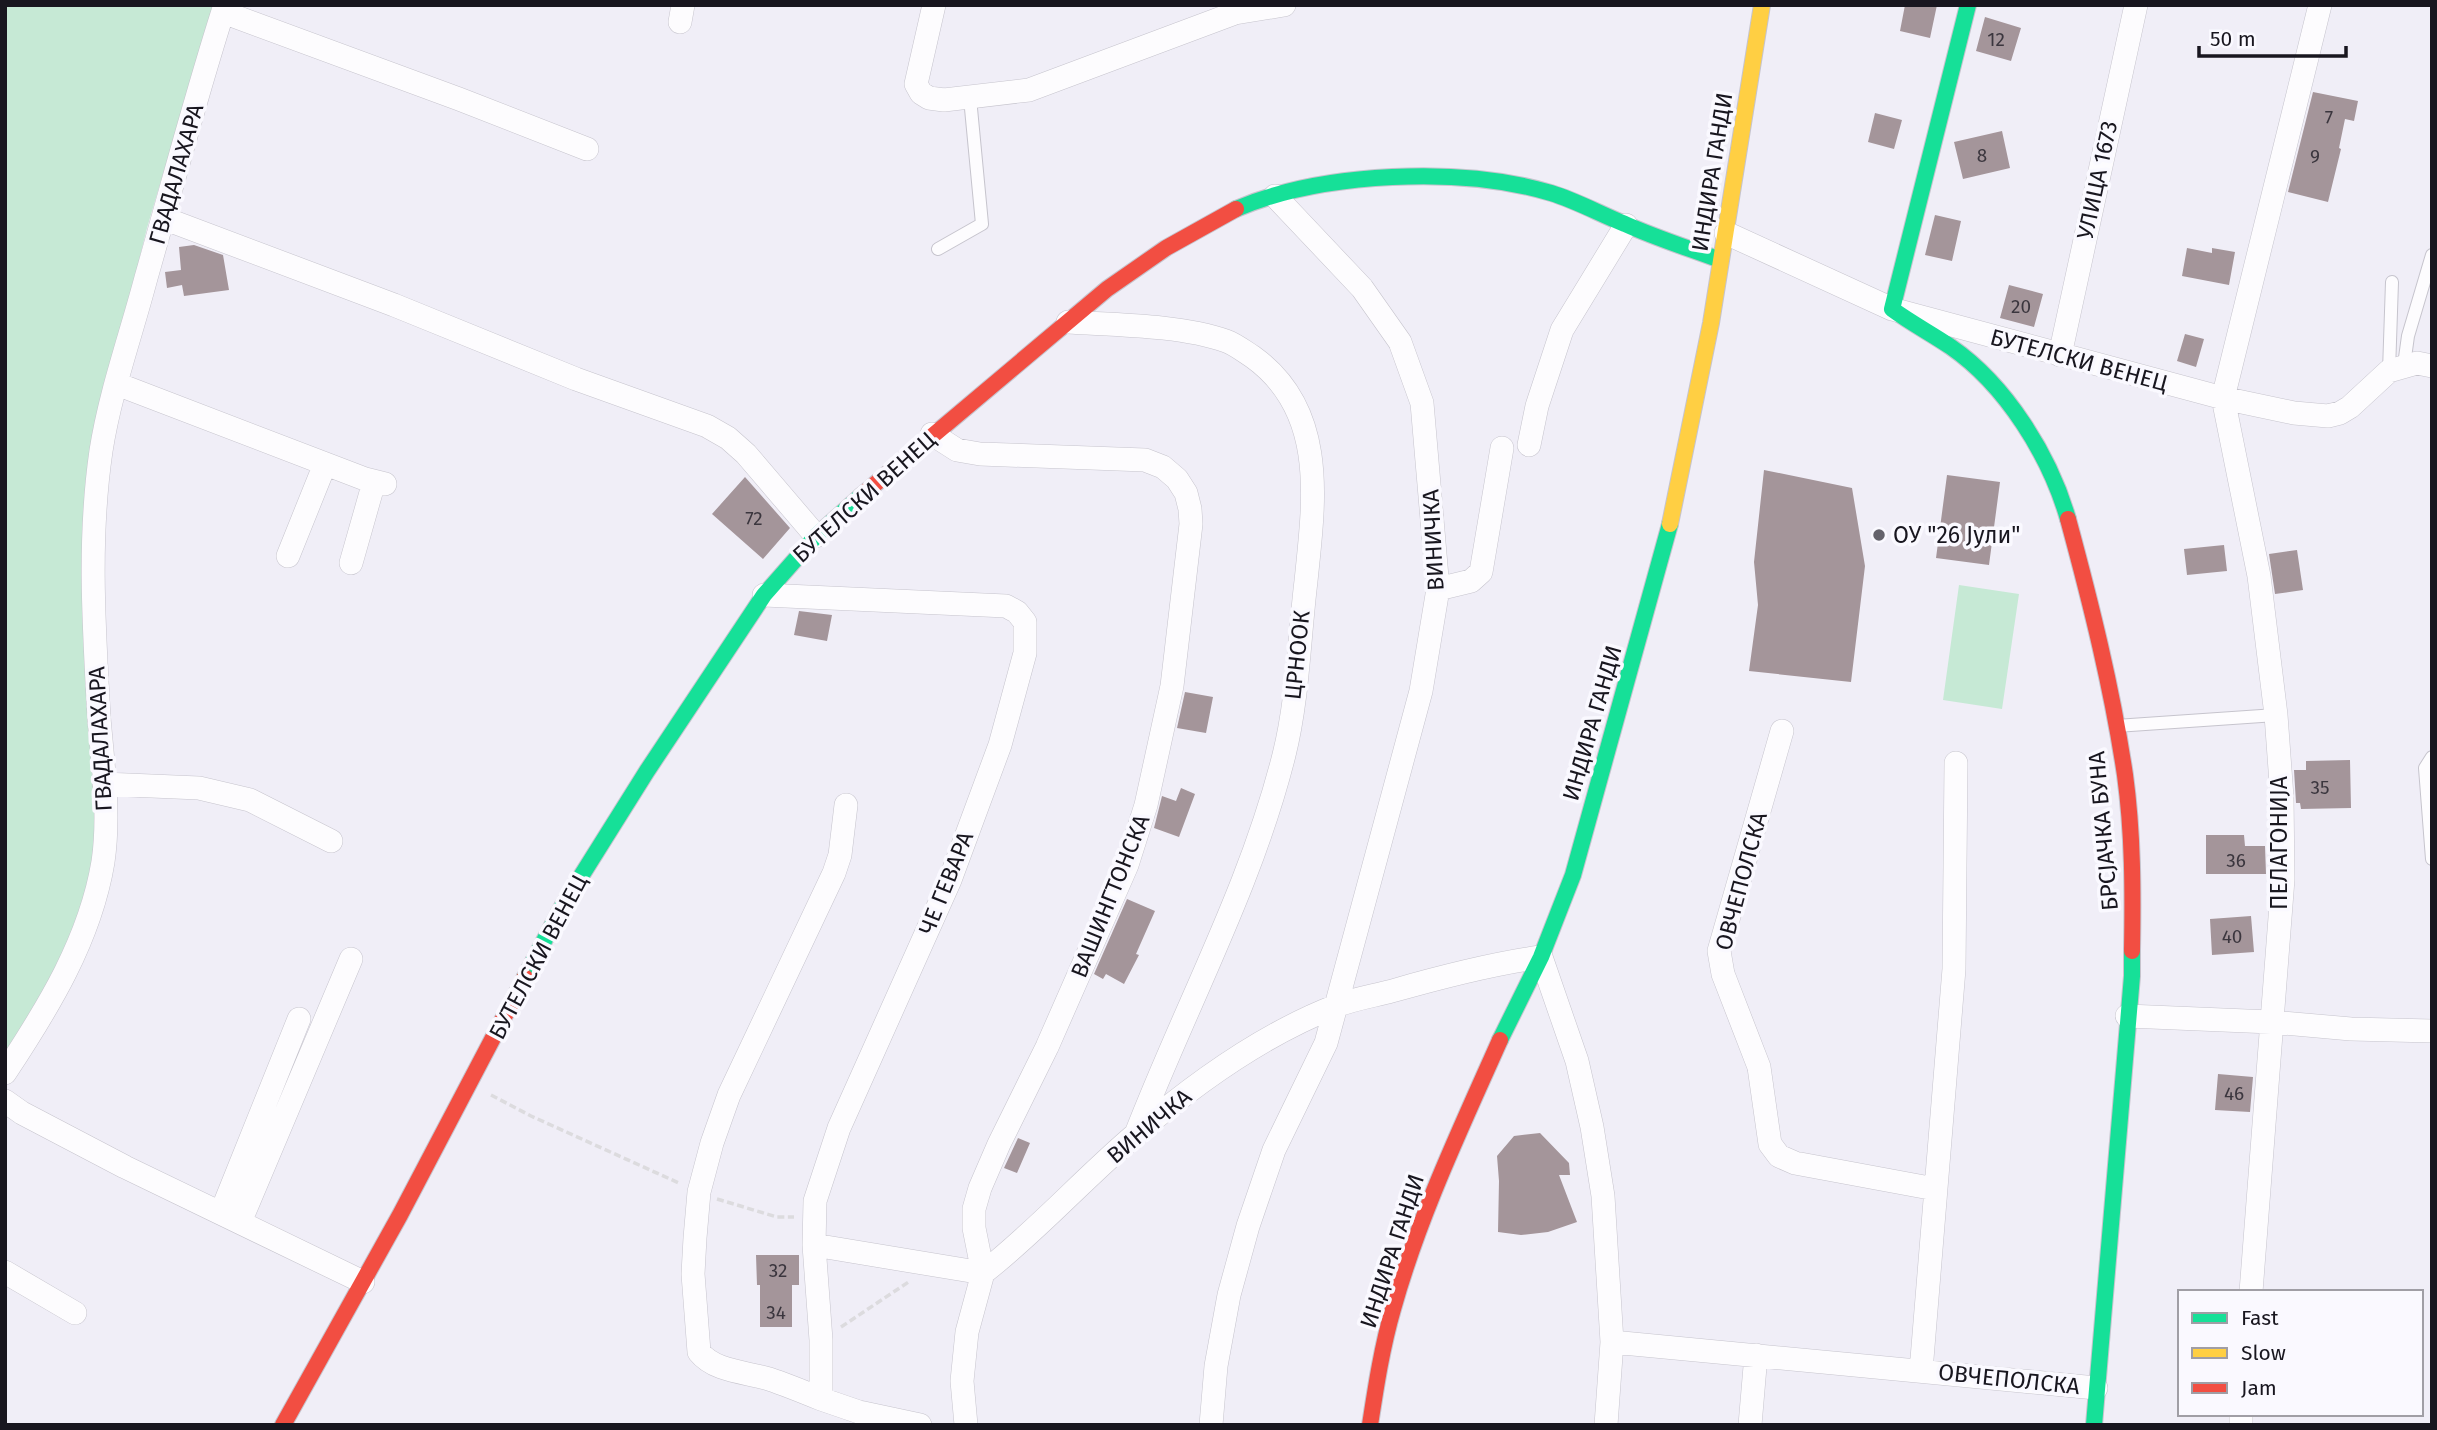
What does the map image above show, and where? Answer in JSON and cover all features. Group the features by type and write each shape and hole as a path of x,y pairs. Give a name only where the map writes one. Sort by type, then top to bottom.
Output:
{"street":[{"path":"933,5 916,84 921,93 929,98 944,100 1029,90 1235,13 1284,5"},
{"path":"1209,5 1235,13"},
{"name":"ИНДИРА ГАНДИ","path":"1370,1425 1381,1358 1410,1255 1454,1144 1501,1037 1541,957 1573,875 1667,538 1711,323 1762,5"},
{"path":"1892,309 1968,5"},
{"name":"УЛИЦА 1673","path":"2060,355 2136,5"},
{"path":"2223,398 2320,5"},
{"path":"224,8 587,149"},
{"name":"ГВАДАЛАХАРА","path":"5,1073 66,971 86,927 100,875 106,841 92,593 92,544 101,450 163,218 224,8"},
{"name":"БУТЕЛСКИ ВЕНЕЦ","path":"284,1425 470,1084 563,905 647,771 764,595 816,536 932,434 1107,289 1166,248 1238,208 1275,196 1350,180 1413,177 1473,180 1550,193 1720,260"},
{"name":"ВИНИЧКА","path":"1211,1425 1216,1366 1229,1295 1248,1226 1274,1150 1326,1043 1421,691 1438,589 1422,403 1400,342 1362,288 1275,196"},
{"path":"163,218 394,305 576,379 707,426 728,438 746,454 816,536"},
{"path":"1529,445 1536,406 1562,330 1626,225"},
{"name":"БУТЕЛСКИ ВЕНЕЦ","path":"1726,233 1892,309 2223,398 2294,413 2328,416 2350,407 2397,368"},
{"name":"БРСЈАЧКА БУНА","path":"1892,309 1914,326 1952,348 1983,374 2009,405 2041,451 2052,473 2066,515 2098,631 2116,726 2125,776 2133,875 2132,976 2094,1425"},
{"name":"ЦРНООК","path":"1068,322 1194,333 1228,341 1255,359 1282,385 1303,424 1313,472 1314,506 1296,680 1284,753 1257,844 1239,892 1164,1060 1136,1134"},
{"path":"2397,368 2417,363 2432,366"},
{"path":"117,384 379,483 351,563"},
{"name":"ПЕЛАГОНИЈА","path":"2223,398 2259,576 2276,715 2282,797 2283,879 2250,1290"},
{"name":"ВАШИНГТОНСКА","path":"932,434 957,450 980,454 1145,460 1163,467 1177,479 1186,493 1191,524 1172,686 1146,805 1127,865 1047,1047 999,1144 974,1209 974,1228 983,1273 967,1332 962,1381 965,1425"},
{"path":"1438,589 1471,581 1481,572 1502,448"},
{"path":"288,556 325,464"},
{"name":"ЧЕ ГЕВАРА","path":"764,595 1006,606 1017,612 1025,622 1025,653 1000,745 950,880 839,1128 815,1201 814,1245 821,1340 821,1399"},
{"name":"ОВЧЕПОЛСКА","path":"1782,731 1719,951 1723,974 1759,1067 1770,1144 1779,1156 1795,1163 1935,1189"},
{"name":"ОВЧЕПОЛСКА","path":"1921,1371 1954,969 1956,763"},
{"path":"104,784 199,788 250,800 331,841"},
{"path":"846,805 840,855 834,873 729,1095 712,1143 699,1192 693,1274 699,1352 715,1364 759,1376 859,1412 920,1425"},
{"path":"1541,957 1577,1061 1603,1196 1612,1342 1606,1425"},
{"name":"ВИНИЧКА","path":"983,1273 1136,1134 1201,1083 1259,1044 1336,1006 1450,974 1541,957"},
{"path":"230,1217 351,959"},
{"path":"2127,1016 2432,1031"},
{"path":"230,1217 299,1019"},
{"path":"5,1101 22,1113 125,1167 363,1282"},
{"path":"974,1228 1008,1253"},
{"path":"814,1245 983,1273"},
{"path":"5,1272 75,1313"},
{"name":"ОВЧЕПОЛСКА","path":"1612,1342 2096,1388"},
{"path":"1750,1425 1756,1355"}],"lane":[{"path":"938,248 982,225 970,98"},
{"path":"2397,368 2432,255"},
{"path":"2392,282 2397,368"},
{"path":"2116,726 2276,715"},
{"path":"2432,757 2425,768 2432,859"}],"path":[{"path":"470,1084 531,1116 699,1192 776,1217 814,1219"},
{"path":"821,1340 935,1264"}],"green space":[{"path":"5,5 213,5 147,228 92,450 98,840 83,915 44,992 5,1055"},
{"path":"1959,585 2019,594 2002,709 1943,700"}],"building":[{"path":"1905,5 1937,5 1930,38 1900,31"},
{"path":"1985,17 2021,28 2011,61 1976,51"},
{"path":"2313,92 2358,101 2354,121 2345,119 2339,148 2341,149 2328,202 2288,192"},
{"path":"1875,113 1902,120 1894,149 1868,142"},
{"path":"2002,131 2010,168 1963,179 1954,142"},
{"path":"1935,215 1961,221 1952,261 1925,255"},
{"path":"194,245 223,255 229,290 184,296 182,285 167,288 165,272 181,270 179,247"},
{"path":"2187,248 2212,253 2212,248 2235,252 2229,285 2182,276"},
{"path":"2009,285 2043,294 2034,327 2000,318"},
{"path":"2185,334 2204,339 2196,367 2177,361"},
{"path":"1764,470 1852,488 1865,566 1851,682 1749,671 1758,605 1754,562"},
{"path":"1947,475 2000,482 1989,565 1936,558"},
{"path":"745,477 790,528 763,559 712,514"},
{"path":"2224,545 2227,571 2187,575 2184,549"},
{"path":"2297,550 2303,590 2275,594 2269,554"},
{"path":"799,611 832,615 827,641 794,635"},
{"path":"1185,692 1213,697 1206,733 1177,728"},
{"path":"2350,760 2351,808 2301,809 2300,803 2296,803 2294,770 2306,770 2306,761"},
{"path":"1181,788 1195,794 1179,837 1154,828 1162,796 1176,801"},
{"path":"2206,835 2244,835 2245,846 2265,846 2266,874 2206,874"},
{"path":"1127,899 1155,911 1136,954 1139,955 1124,984 1106,974 1103,979 1094,974"},
{"path":"2251,916 2254,952 2212,955 2210,919"},
{"path":"2218,1074 2253,1077 2250,1112 2215,1110"},
{"path":"1540,1133 1569,1163 1570,1175 1559,1175 1577,1222 1548,1232 1521,1235 1498,1232 1497,1156 1514,1136"},
{"path":"1018,1138 1030,1143 1017,1173 1004,1168"},
{"path":"756,1255 799,1255 799,1285 792,1285 792,1327 760,1327 760,1285 757,1285"}],"traffic: fast":[{"path":"1968,5 1892,309 1951,347 1990,381 2038,447 2068,519"},
{"path":"1236,209 1309,187 1350,181 1434,176 1476,179 1515,184 1551,193 1648,234 1720,260"},
{"path":"525,977 563,905 647,771 764,595 816,536 861,496"},
{"path":"1500,1040 1541,957 1573,875 1670,524"},
{"path":"2094,1425 2132,951"}],"traffic: slow":[{"path":"1670,524 1711,323 1762,5"}],"traffic: jam":[{"path":"861,496 1107,289 1166,248 1236,209"},
{"path":"2068,519 2100,646 2125,775 2132,863 2132,951"},
{"path":"283,1425 400,1215 525,977"},
{"path":"1370,1425 1386,1338 1403,1274 1442,1173 1500,1040"}],"place":[{"name":"ОУ \"26 Јули\"","path":"1879,535"}]}
